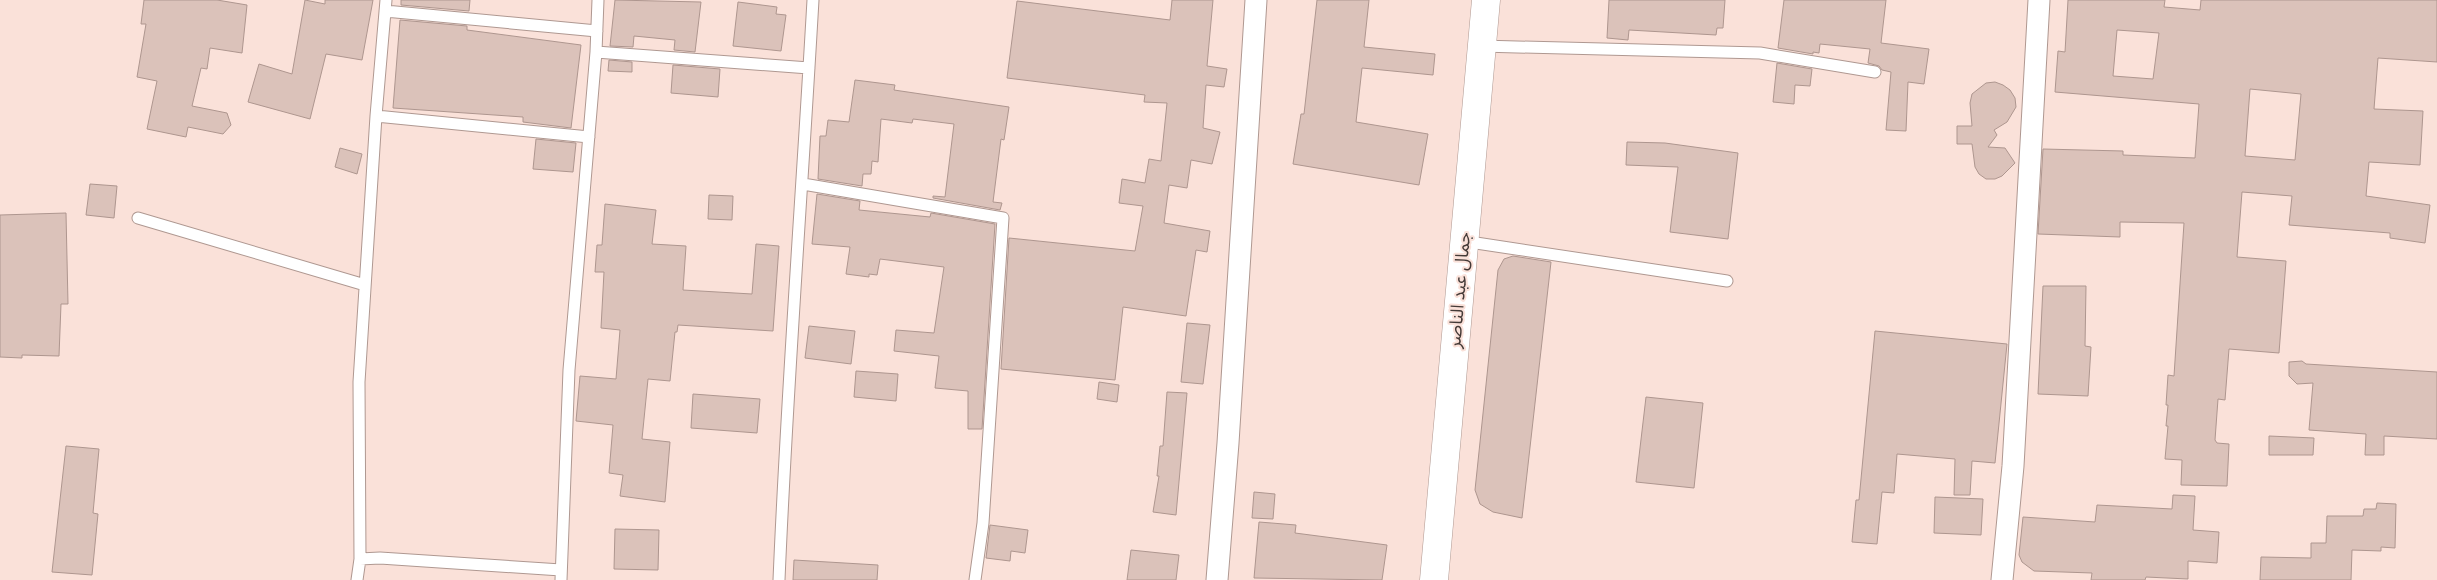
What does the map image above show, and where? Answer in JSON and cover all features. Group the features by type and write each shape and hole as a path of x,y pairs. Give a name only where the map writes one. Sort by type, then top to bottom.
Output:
{"main road":[{"name":"جمال عبد الناصر","path":"1434,580 1486,0"}],"street":[{"path":"1217,580 1228,443 1256,0"},
{"path":"2002,580 2013,466 2039,0"}],"lane":[{"path":"360,559 380,558 561,575 569,370 596,52 598,0"},
{"path":"779,580 784,464 813,0"},
{"path":"357,580 360,559 359,382 385,6 597,31"},
{"path":"1481,46 1760,53 1875,72"},
{"path":"596,52 809,68"},
{"path":"376,116 589,137"},
{"path":"803,184 1003,218 982,523 975,580"},
{"path":"138,218 365,285"},
{"path":"1464,241 1727,281"}],"building":[{"path":"144,0 217,0 247,5 242,53 210,48 207,69 201,68 192,106 227,113 231,125 223,134 188,127 186,137 147,129 157,81 137,77 146,24 141,24"},
{"path":"305,0 325,4 325,0 373,0 362,60 326,54 310,119 248,102 259,64 292,74"},
{"path":"401,0 470,0 469,11 401,5"},
{"path":"615,0 701,2 695,52 674,50 675,40 634,36 633,47 610,46"},
{"path":"1172,0 1213,0 1207,66 1227,69 1224,87 1206,85 1203,128 1220,132 1212,164 1191,160 1187,188 1169,185 1164,223 1210,231 1207,252 1196,250 1186,316 1123,307 1115,380 1001,369 1009,238 1135,251 1143,206 1119,203 1122,179 1145,183 1149,159 1161,161 1167,103 1144,102 1145,95 1007,78 1017,1 1170,20"},
{"path":"1317,0 1369,0 1364,47 1435,54 1433,75 1362,68 1356,122 1428,134 1419,185 1293,164 1301,114 1304,114"},
{"path":"1609,0 1725,0 1723,28 1717,28 1716,35 1629,30 1628,40 1607,38"},
{"path":"1784,0 1886,0 1881,43 1929,49 1924,84 1908,82 1906,131 1886,130 1891,72 1868,63 1870,49 1820,44 1819,53 1813,52 1813,54 1778,48"},
{"path":"2068,0 2165,0 2164,7 2200,10 2201,0 2437,0 2437,62 2378,58 2374,109 2423,111 2420,165 2369,162 2366,196 2430,205 2425,243 2390,238 2390,233 2289,225 2292,196 2242,192 2237,257 2286,261 2279,353 2229,349 2225,400 2218,399 2215,440 2217,443 2229,444 2227,486 2181,485 2182,460 2165,459 2168,426 2166,426 2168,405 2166,405 2168,375 2174,376 2184,223 2120,222 2120,237 2038,234 2043,149 2123,151 2123,155 2195,158 2199,104 2055,92 2058,51 2065,52","holes":["2117,30 2159,33 2153,79 2113,76","2250,89 2301,94 2295,160 2245,156"]},
{"path":"738,2 777,7 776,14 786,15 781,51 733,46"},
{"path":"400,20 467,26 467,30 581,45 571,128 523,122 523,117 393,108"},
{"path":"609,60 632,62 632,72 608,71"},
{"path":"1777,63 1812,69 1810,86 1795,85 1794,104 1773,102"},
{"path":"673,65 720,69 718,97 671,93"},
{"path":"855,80 895,85 894,90 1009,107 1004,140 1001,139 993,202 1002,203 1000,210 933,198 933,196 945,197 954,124 913,119 912,123 881,119 878,162 872,161 871,174 863,174 862,186 818,179 820,136 826,136 828,120 849,122"},
{"path":"1995,82 2010,90 2015,98 2016,107 2007,122 1994,130 1997,135 1988,147 2005,148 2015,163 2002,176 1995,179 1986,179 1979,174 1975,167 1972,144 1957,144 1957,126 1972,126 1970,103 1972,94 1986,83"},
{"path":"536,139 576,143 573,172 533,169"},
{"path":"1627,142 1665,143 1738,153 1728,239 1670,232 1678,167 1626,165"},
{"path":"340,148 362,154 357,174 335,167"},
{"path":"90,184 117,186 114,218 86,215"},
{"path":"817,194 860,201 859,210 930,217 931,213 995,224 982,429 968,429 968,391 935,388 939,356 894,351 896,330 934,333 944,267 880,259 877,275 869,274 869,277 846,274 850,247 812,244"},
{"path":"709,195 733,196 732,220 708,219"},
{"path":"605,204 656,210 652,244 686,246 683,290 752,294 756,244 779,246 773,331 678,325 677,332 675,332 670,381 648,379 642,439 670,442 665,502 620,496 623,475 609,473 613,425 576,421 580,376 616,379 620,330 601,328 604,272 595,272 597,245 602,245"},
{"path":"66,213 68,304 61,304 59,356 22,355 22,358 0,357 0,215"},
{"path":"1513,256 1551,262 1522,518 1493,512 1480,504 1475,490 1498,270 1504,259"},
{"path":"2043,286 2086,286 2085,346 2091,347 2088,396 2038,394"},
{"path":"1187,323 1210,325 1203,384 1181,382"},
{"path":"809,326 855,331 851,364 805,358"},
{"path":"1875,331 2007,344 1995,463 1972,461 1970,495 1954,495 1955,459 1897,454 1894,493 1882,492 1877,544 1852,542 1856,500 1859,500"},
{"path":"2302,361 2306,364 2437,372 2437,439 2384,436 2384,455 2365,455 2366,434 2309,430 2313,383 2297,384 2289,376 2289,362"},
{"path":"856,371 898,374 896,401 854,397"},
{"path":"1099,382 1119,385 1117,402 1097,399"},
{"path":"1167,392 1187,393 1176,515 1153,512 1159,476 1157,476 1160,446 1163,446"},
{"path":"693,394 760,399 757,433 691,428"},
{"path":"1646,397 1703,403 1694,488 1636,482"},
{"path":"2269,436 2314,438 2313,455 2269,455"},
{"path":"66,446 99,449 93,513 98,514 92,575 52,572"},
{"path":"1254,492 1275,494 1273,519 1252,518"},
{"path":"2173,495 2195,496 2193,530 2219,532 2217,563 2188,561 2188,579 2146,577 2145,580 2091,580 2092,573 2034,571 2022,562 2019,555 2023,517 2095,522 2097,505 2172,509"},
{"path":"1935,497 1983,499 1981,535 1934,533"},
{"path":"2377,503 2396,504 2395,548 2381,547 2381,551 2352,550 2351,580 2260,580 2261,557 2311,558 2311,543 2326,543 2327,516 2363,516 2364,509 2376,509"},
{"path":"1259,522 1296,525 1295,533 1387,545 1382,580 1254,578"},
{"path":"990,525 1028,530 1025,553 1011,551 1010,561 986,558"},
{"path":"615,529 659,530 658,570 614,569"},
{"path":"1131,550 1179,555 1176,580 1127,580"},
{"path":"794,560 878,565 877,580 793,580"}]}
